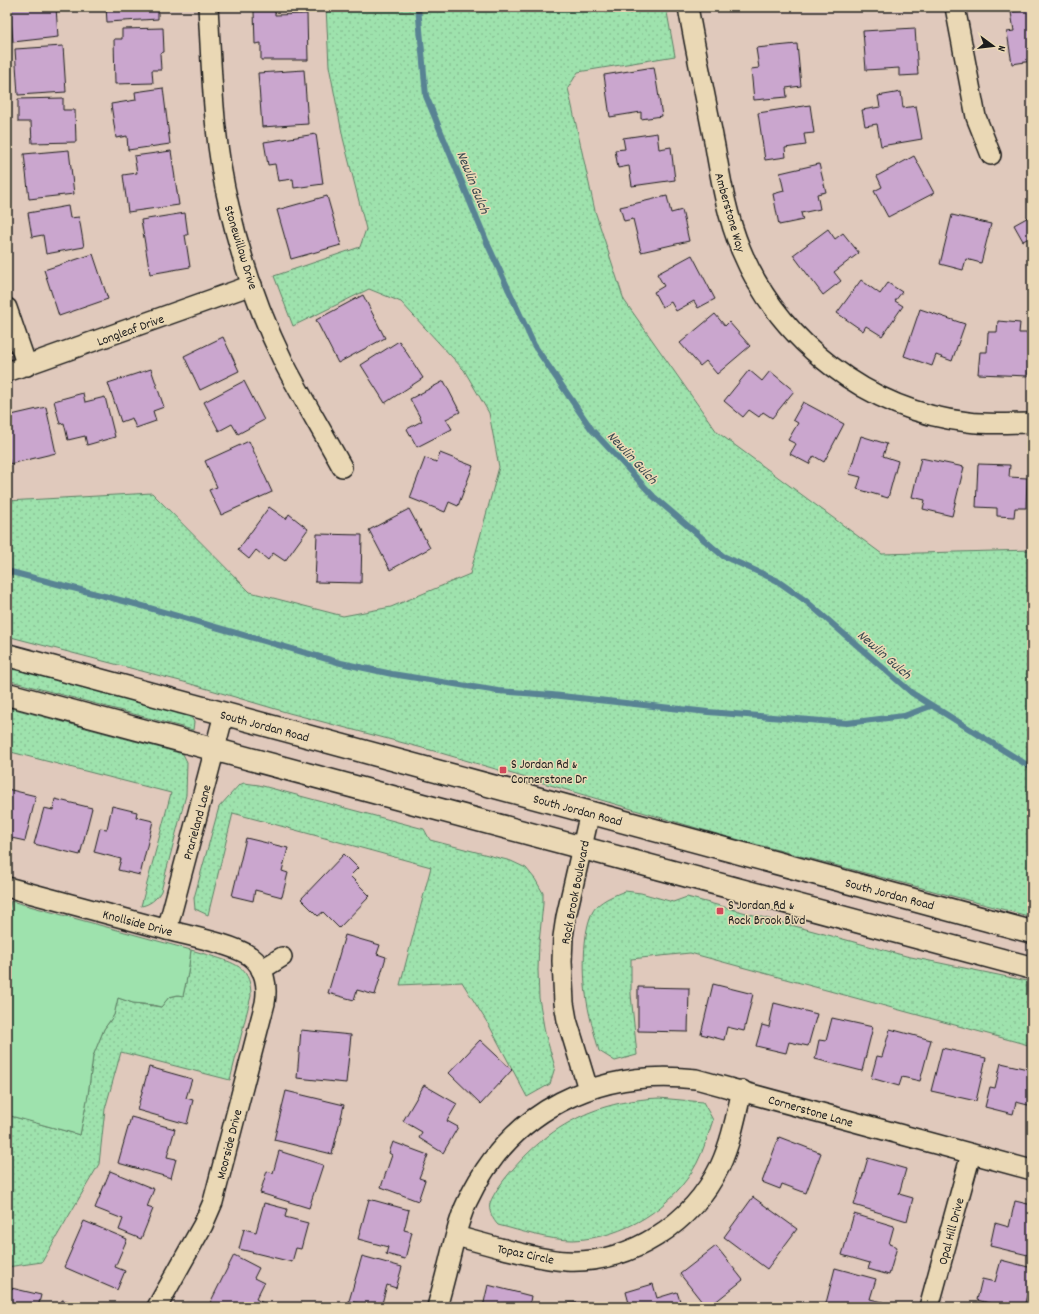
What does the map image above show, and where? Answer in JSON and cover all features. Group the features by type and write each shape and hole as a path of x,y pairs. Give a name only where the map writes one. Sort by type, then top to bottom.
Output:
{"main road":[{"name":"South Jordan Road","path":"7,655 1032,932"},
{"path":"7,694 1032,968"}],"street":[{"name":"Stonewillow Drive","path":"208,7 218,148 229,206 252,285 284,364 342,467"},
{"name":"Amberstone Way","path":"688,7 723,190 734,232 740,249 758,283 787,326 814,352 842,374 875,393 905,407 967,422 1032,423"},
{"path":"955,7 976,117 991,154"},
{"name":"Longleaf Drive","path":"7,372 252,285"},
{"path":"7,308 27,366"},
{"name":"Prarieland Lane","path":"167,930 224,714"},
{"name":"Rock Brook Boulevard","path":"588,1089 567,1020 564,1003 562,961 566,917 590,812"},
{"name":"Knollside Drive","path":"7,887 241,951 251,956 257,962 261,970"},
{"path":"261,970 282,957"},
{"name":"Moorside Drive","path":"157,1307 203,1225 213,1202 265,1003 266,981 261,970"},
{"name":"Cornerstone Lane","path":"437,1307 456,1236 467,1202 491,1162 520,1129 555,1104 588,1089 622,1080 670,1076 696,1079 742,1090 1032,1170"},
{"name":"Topaz Circle","path":"456,1236 530,1256 564,1261 597,1259 631,1250 670,1227 696,1204 704,1194 720,1166 726,1151 742,1090"},
{"name":"Opal Hill Drive","path":"929,1307 971,1154"}],"green space":[{"path":"326,7 666,7 675,56 578,72 568,88 595,211 624,300 717,432 882,554 1032,550 1032,917 717,834 434,751 289,713 184,682 7,636 7,501 152,493 250,592 343,616 391,607 470,574 499,467 489,413 464,370 401,302 369,289 293,326 274,276 360,247 366,229 343,138 329,66"},
{"path":"7,667 190,715 194,722 193,730 7,680"},
{"path":"7,707 183,754 187,762 186,795 161,891 152,901 141,906 171,793 7,751"},
{"path":"244,783 259,785 424,829 430,840 511,861 526,868 535,879 543,893 539,943 539,998 545,1033 555,1067 550,1084 527,1097 490,1027 462,982 400,985 431,867 233,813 208,915 195,909 194,898 219,807 239,785"},
{"path":"625,891 641,893 673,902 687,897 906,956 1032,982 1032,1046 690,953 631,959 631,994 637,1055 615,1061 599,1051 586,994 584,962 586,936 591,914 599,904 606,899"},
{"path":"11,901 191,950 183,996 178,995 169,997 161,1007 133,1003 118,998 114,1015 104,1029 93,1056 88,1095 80,1135 7,1115 7,918"},
{"path":"191,950 236,965 242,969 249,980 251,996 230,1080 121,1052 105,1109 99,1164 42,1262 7,1267 7,1115 80,1135 88,1095 93,1056 104,1029 114,1015 118,998 133,1003 161,1007 169,997 179,995 183,996"},
{"path":"659,1098 703,1102 713,1120 697,1163 675,1194 661,1207 628,1227 592,1238 573,1240 563,1240 535,1235 498,1225 496,1223 491,1215 490,1209 490,1203 494,1195 521,1160 536,1145 559,1128 596,1110 623,1102"}],"building":[{"path":"10,7 56,7 58,37 13,42"},
{"path":"106,7 158,7 158,19 107,22"},
{"path":"1032,9 1032,61 1012,64 1007,32 1014,31 1011,12"},
{"path":"254,11 275,11 275,15 307,14 308,60 261,60 261,43 255,44"},
{"path":"163,28 164,52 160,53 161,70 152,70 153,83 115,84 114,39 122,39 122,29"},
{"path":"915,28 918,75 899,76 899,68 866,70 863,31"},
{"path":"797,44 801,86 786,88 787,97 754,100 751,69 759,68 756,48"},
{"path":"63,46 66,92 18,95 15,49"},
{"path":"654,67 662,116 641,119 641,112 610,117 604,75"},
{"path":"304,70 308,124 262,127 258,73"},
{"path":"163,88 170,144 128,150 127,136 116,138 111,104 136,100 135,92"},
{"path":"901,92 903,108 916,106 922,139 881,146 877,124 865,126 862,110 880,107 878,96"},
{"path":"63,98 63,110 75,110 76,142 32,143 31,122 18,122 18,99"},
{"path":"810,105 814,133 804,134 806,145 785,148 786,157 765,160 758,113"},
{"path":"657,133 659,149 671,147 675,180 632,186 629,166 618,168 615,150 625,149 623,138"},
{"path":"316,134 323,184 294,188 293,179 278,181 275,164 268,165 264,142"},
{"path":"69,150 74,194 29,199 24,154"},
{"path":"171,151 179,205 128,212 123,175 137,173 134,156"},
{"path":"914,156 934,193 888,217 874,191 882,187 877,176"},
{"path":"819,164 826,192 817,194 820,209 801,213 803,220 779,225 773,194 784,191 780,173"},
{"path":"327,196 341,245 291,259 277,210"},
{"path":"667,196 671,213 682,210 689,241 641,252 633,219 624,221 620,207"},
{"path":"68,206 70,218 79,217 84,247 46,254 43,235 32,237 28,213"},
{"path":"185,213 188,235 185,235 190,267 150,274 141,220"},
{"path":"952,215 991,224 981,263 966,259 963,270 940,264"},
{"path":"1032,215 1032,240 1031,237 1023,241 1014,225"},
{"path":"828,229 835,239 843,233 859,253 834,272 841,281 823,295 793,255"},
{"path":"93,254 108,299 59,316 44,270"},
{"path":"692,255 715,299 698,308 694,301 676,311 671,302 662,307 654,292 664,286 657,274"},
{"path":"861,280 880,294 888,283 902,292 895,301 903,306 882,336 866,326 863,331 837,313"},
{"path":"363,295 385,338 338,363 316,320"},
{"path":"920,309 965,324 952,361 936,355 932,366 904,356"},
{"path":"715,314 725,326 729,322 750,346 717,374 706,361 700,366 680,343"},
{"path":"998,321 1020,323 1019,333 1031,333 1028,376 978,374 980,352 987,352 988,332 997,332"},
{"path":"223,337 239,371 200,390 184,356"},
{"path":"399,341 423,378 385,403 361,365"},
{"path":"151,369 164,407 153,411 156,421 136,428 132,418 121,422 108,383"},
{"path":"749,370 762,381 770,371 794,391 772,418 763,412 759,417 749,410 743,417 724,401"},
{"path":"244,381 264,420 238,434 232,424 219,431 204,402"},
{"path":"444,381 460,412 446,419 452,429 417,447 407,429 422,421 410,399"},
{"path":"83,393 85,402 105,397 115,437 87,445 85,436 68,440 64,423 60,424 54,401"},
{"path":"803,402 844,424 824,462 814,456 809,464 790,454 796,444 788,440 798,423 793,420"},
{"path":"46,407 56,453 10,464 7,453 7,416"},
{"path":"861,436 887,444 883,456 898,461 888,498 857,489 861,477 849,474"},
{"path":"249,441 272,492 221,515 209,490 217,487 205,461"},
{"path":"440,453 473,466 458,506 449,502 445,512 410,498 425,458 437,462"},
{"path":"921,458 964,467 952,516 923,509 925,500 912,497"},
{"path":"978,464 1010,465 1009,477 1027,478 1026,508 1015,508 1014,517 997,516 997,508 976,507"},
{"path":"269,507 286,519 289,514 308,529 285,561 273,553 268,560 256,550 249,559 238,550"},
{"path":"409,509 430,548 390,570 369,530"},
{"path":"317,534 362,535 361,583 315,582"},
{"path":"7,789 36,796 25,841 7,837"},
{"path":"55,799 92,808 80,855 34,844 44,808 53,810"},
{"path":"112,806 137,812 136,817 153,821 140,875 118,870 121,859 94,852 100,828 107,829"},
{"path":"246,838 288,848 282,871 288,873 282,897 255,890 253,901 232,896"},
{"path":"344,854 358,868 350,876 370,896 339,928 323,912 318,916 301,899"},
{"path":"345,935 380,945 377,954 386,957 375,995 357,990 354,1000 328,993"},
{"path":"713,984 753,994 744,1031 727,1027 724,1040 701,1034"},
{"path":"638,987 689,988 688,1032 638,1031"},
{"path":"774,1003 817,1014 808,1046 789,1042 786,1053 756,1046 762,1025 769,1027"},
{"path":"832,1018 873,1027 862,1071 815,1059 819,1040 826,1041"},
{"path":"890,1029 931,1040 920,1081 902,1077 899,1086 871,1078 877,1056 882,1057"},
{"path":"301,1030 351,1035 346,1083 297,1078"},
{"path":"480,1040 512,1070 481,1104 449,1073"},
{"path":"942,1048 986,1058 976,1101 931,1091"},
{"path":"1001,1063 1032,1070 1032,1106 1016,1102 1013,1114 985,1107 990,1087 995,1088"},
{"path":"149,1067 192,1079 186,1098 193,1100 187,1124 137,1110"},
{"path":"424,1085 457,1104 447,1121 458,1127 443,1153 419,1138 422,1132 403,1121"},
{"path":"286,1091 344,1105 332,1154 274,1140"},
{"path":"131,1117 175,1129 167,1157 176,1159 171,1178 118,1163"},
{"path":"779,1137 821,1153 806,1193 782,1184 780,1189 762,1182"},
{"path":"393,1142 428,1155 419,1178 425,1180 418,1201 381,1187 392,1155 389,1153"},
{"path":"279,1151 323,1165 309,1208 260,1193 267,1171 273,1173"},
{"path":"868,1158 906,1169 899,1194 913,1198 907,1221 854,1205"},
{"path":"110,1171 154,1189 147,1207 153,1209 141,1239 119,1230 123,1219 95,1208"},
{"path":"753,1197 797,1229 767,1269 724,1237"},
{"path":"369,1199 409,1210 404,1230 412,1232 405,1259 386,1254 388,1247 358,1239"},
{"path":"1015,1201 1032,1205 1032,1256 990,1246 995,1223 1009,1227"},
{"path":"264,1203 287,1209 285,1217 308,1223 301,1249 296,1248 292,1262 239,1249 244,1229 256,1232"},
{"path":"854,1214 894,1226 889,1244 897,1247 889,1275 868,1269 870,1263 842,1255"},
{"path":"84,1221 127,1239 115,1267 125,1271 117,1290 64,1267"},
{"path":"716,1246 743,1280 709,1307 706,1307 680,1274"},
{"path":"234,1255 259,1268 254,1278 264,1283 256,1299 263,1303 261,1307 208,1307"},
{"path":"362,1256 402,1267 396,1288 387,1285 381,1307 372,1307 349,1301"},
{"path":"1001,1260 1032,1268 1032,1275 1024,1307 1005,1307 977,1300 982,1279 995,1282"},
{"path":"835,1268 876,1279 870,1299 883,1302 882,1307 825,1307"},
{"path":"653,1284 657,1298 677,1292 682,1307 630,1307 626,1292"},
{"path":"488,1285 531,1296 529,1307 483,1307"},
{"path":"7,1287 41,1295 38,1307 7,1307"},
{"path":"62,1300 94,1307 61,1307"},
{"path":"597,1302 597,1307 569,1307 569,1303"}],"waterway":[{"name":"Newlin Gulch","path":"418,7 426,96 488,245 534,345 592,430 654,497 723,556 776,580 806,601 912,693 1032,768"},
{"path":"7,571 139,605 341,663 392,674 498,691 552,695 708,712 847,723 904,716 931,706"}],"place":[{"name":"S Jordan Rd & Cornerstone Dr","path":"503,770"},
{"name":"S Jordan Rd & Rock Brook Blvd","path":"720,911"}]}
